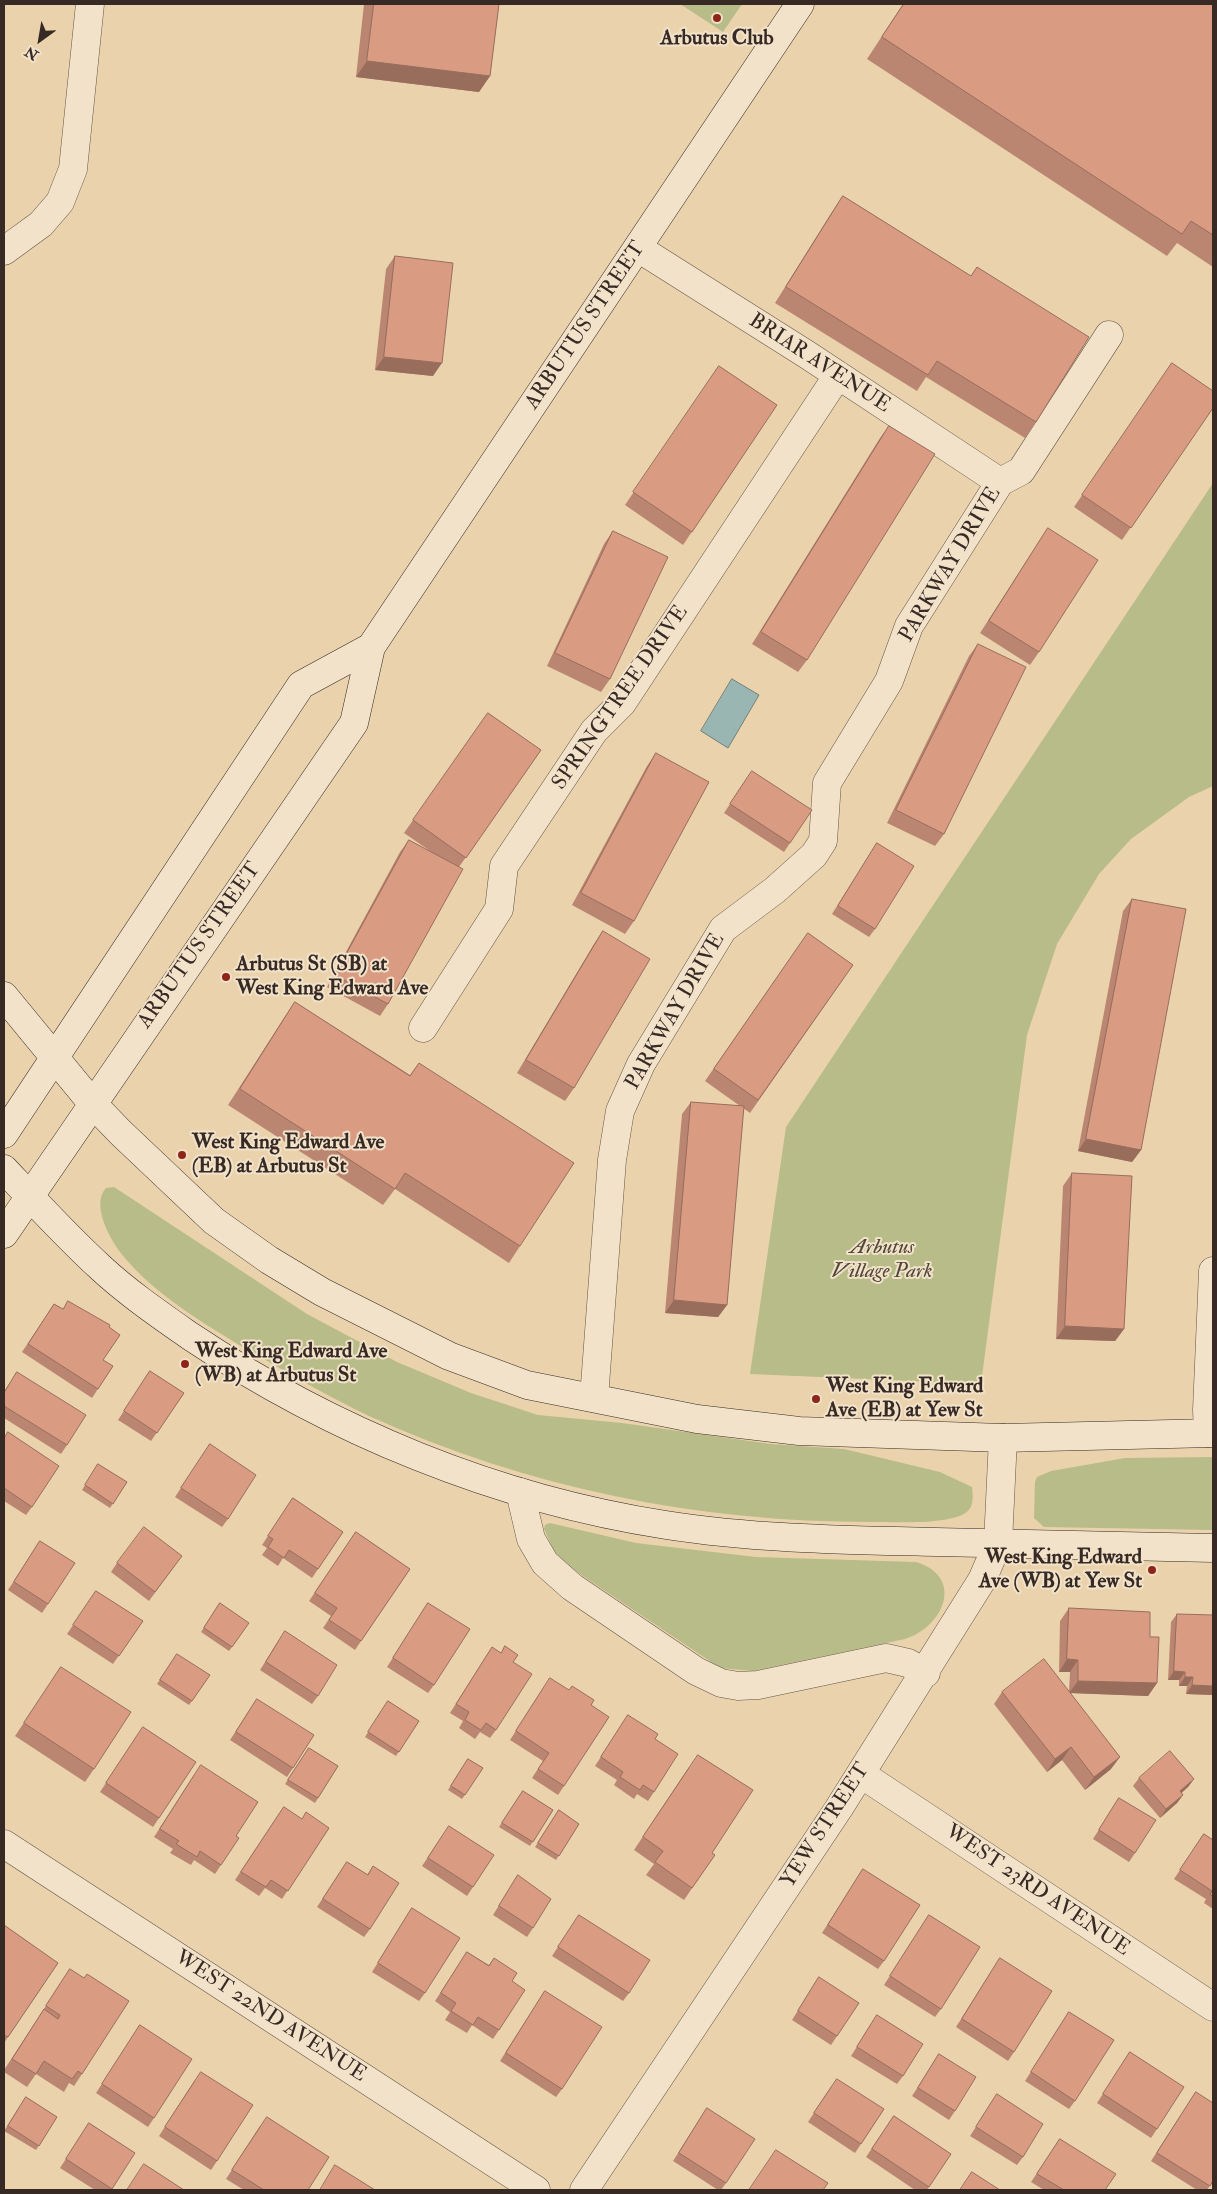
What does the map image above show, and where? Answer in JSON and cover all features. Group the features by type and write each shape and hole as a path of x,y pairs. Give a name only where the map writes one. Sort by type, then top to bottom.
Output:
{"street":[{"path":"4,251 42,224 60,202 73,169 90,4"},
{"name":"ARBUTUS STREET","path":"4,1234 354,723 371,647 800,4"},
{"name":"BRIAR AVENUE","path":"638,248 838,375 1000,482"},
{"name":"PARKWAY DRIVE","path":"594,1398 612,1160 620,1110 641,1064 723,929 774,890 814,855 823,841 827,783 889,680 909,626 1000,482 1022,471 1109,335"},
{"name":"SPRINGTREE DRIVE","path":"423,1028 499,908 504,866 594,731 622,703 838,375"},
{"name":"ARBUTUS STREET","path":"4,1134 301,685 371,647"},
{"path":"4,996 92,1103 214,1221 269,1260 322,1292 449,1356 527,1385 697,1419 799,1431 1003,1438 1211,1433 1207,1410 1213,1271"},
{"path":"4,1169 101,1268 158,1314 227,1360 292,1397 360,1432 440,1464 520,1492 586,1511 666,1525 752,1536 1213,1548"},
{"name":"YEW STREET","path":"584,2190 861,1774 926,1673 982,1580 998,1543 1003,1438"},
{"path":"520,1492 531,1539 545,1563 572,1587 696,1671 721,1683 738,1686 758,1685 886,1658 908,1663 926,1673"},
{"name":"WEST 23RD AVENUE","path":"861,1774 1213,2007"},
{"name":"WEST 22ND AVENUE","path":"4,1844 536,2190"}],"green space":[{"name":"Arbutus Club","path":"680,4 742,4 723,32"},
{"name":"Arbutus Village Park","path":"1213,483 1213,786 1189,797 1131,839 1099,874 1057,944 1027,1035 981,1384 750,1374 786,1127"},
{"path":"114,1187 307,1314 397,1362 471,1393 538,1415 622,1423 771,1444 844,1449 940,1472 972,1487 973,1497 971,1506 968,1511 951,1519 925,1522 812,1521 747,1516 682,1508 618,1497 554,1482 492,1464 430,1442 342,1403 225,1336 167,1297 134,1268 111,1238 103,1220 100,1203 106,1188"},
{"path":"1213,1457 1213,1530 1044,1527 1034,1518 1035,1482 1037,1477 1051,1471 1125,1458"},
{"path":"550,1523 636,1543 756,1557 916,1562 931,1569 940,1579 944,1590 944,1602 939,1613 930,1624 919,1633 905,1639 753,1671 720,1668 568,1566 554,1551 544,1529 545,1525"}],"water":[{"path":"732,679 759,695 728,748 701,731"}],"building":[{"path":"374,4 499,4 490,76 367,61"},
{"path":"904,4 1213,4 1213,235 1191,221 1182,234 882,37"},
{"path":"843,196 971,276 977,267 1089,337 1036,422 937,361 928,375 786,287"},
{"path":"395,256 453,263 442,363 384,357"},
{"path":"1172,363 1213,391 1213,408 1131,528 1082,495"},
{"path":"719,366 777,405 692,532 633,492"},
{"path":"889,426 935,454 807,660 761,632"},
{"path":"1048,528 1098,560 1039,652 989,621"},
{"path":"613,531 668,557 610,679 555,653"},
{"path":"978,644 1026,667 944,834 896,810"},
{"path":"488,713 541,750 466,858 413,820"},
{"path":"656,753 709,782 634,921 581,893"},
{"path":"752,771 812,810 790,843 730,804"},
{"path":"409,840 463,869 388,1004 335,975"},
{"path":"877,843 914,866 875,929 838,906"},
{"path":"1132,899 1186,909 1141,1150 1086,1139"},
{"path":"603,931 650,959 574,1088 526,1060"},
{"path":"808,933 853,965 758,1100 714,1069"},
{"path":"295,1002 410,1076 419,1063 574,1163 520,1246 405,1173 395,1189 240,1089"},
{"path":"691,1102 744,1106 727,1305 674,1300"},
{"path":"1072,1173 1132,1176 1124,1329 1065,1326"},
{"path":"68,1301 110,1325 109,1327 120,1335 103,1360 113,1366 98,1389 28,1344 54,1304 63,1309"},
{"path":"150,1371 184,1393 157,1433 124,1411"},
{"path":"17,1372 86,1415 67,1445 4,1406 4,1393"},
{"path":"8,1432 59,1466 32,1507 4,1488 4,1439"},
{"path":"210,1444 256,1475 228,1519 181,1488"},
{"path":"98,1464 127,1482 113,1504 85,1485"},
{"path":"293,1498 343,1532 318,1569 289,1550 284,1558 268,1547 273,1539 268,1536"},
{"path":"144,1527 182,1556 155,1592 117,1563"},
{"path":"356,1532 410,1569 361,1641 329,1620 337,1608 315,1593"},
{"path":"40,1541 75,1563 48,1604 14,1582"},
{"path":"96,1591 143,1621 119,1656 73,1625"},
{"path":"220,1603 249,1623 232,1647 204,1628"},
{"path":"428,1603 470,1629 434,1685 393,1658"},
{"path":"1069,1608 1150,1612 1150,1637 1159,1637 1157,1683 1078,1681 1078,1660 1067,1659"},
{"path":"1177,1614 1213,1615 1213,1686 1192,1685 1193,1677 1185,1677 1185,1672 1174,1671"},
{"path":"285,1631 337,1665 318,1696 266,1662"},
{"path":"505,1646 518,1655 513,1662 532,1674 496,1730 486,1723 481,1730 465,1720 469,1712 456,1704 492,1647 501,1653"},
{"path":"177,1654 210,1675 192,1701 160,1680"},
{"path":"1044,1659 1120,1757 1094,1777 1071,1747 1055,1759 1002,1692"},
{"path":"61,1667 131,1712 94,1769 24,1723"},
{"path":"550,1678 569,1690 572,1686 594,1700 591,1705 609,1717 564,1786 538,1769 549,1753 516,1731"},
{"path":"257,1699 314,1735 293,1768 236,1732"},
{"path":"388,1701 419,1721 399,1752 368,1732"},
{"path":"628,1715 658,1734 655,1739 678,1754 654,1792 643,1785 640,1790 620,1777 623,1772 601,1757"},
{"path":"143,1727 196,1762 159,1818 106,1783"},
{"path":"309,1748 338,1766 318,1798 288,1780"},
{"path":"1170,1751 1194,1779 1180,1791 1183,1795 1166,1809 1139,1778"},
{"path":"698,1755 753,1790 712,1853 715,1855 692,1888 655,1862 663,1851 643,1837"},
{"path":"468,1759 483,1768 465,1795 451,1786"},
{"path":"201,1765 258,1802 236,1836 239,1838 221,1865 200,1851 197,1857 176,1844 179,1841 160,1829"},
{"path":"523,1791 553,1810 533,1842 502,1823"},
{"path":"1119,1798 1156,1820 1135,1853 1099,1830"},
{"path":"284,1807 302,1819 306,1812 329,1828 288,1891 271,1880 266,1887 241,1872"},
{"path":"559,1810 579,1824 559,1856 538,1843"},
{"path":"449,1826 494,1855 473,1887 428,1858"},
{"path":"1204,1834 1213,1840 1213,1897 1210,1894 1212,1891 1180,1870"},
{"path":"347,1862 368,1875 373,1866 399,1883 370,1929 323,1899"},
{"path":"863,1869 920,1905 884,1961 828,1925"},
{"path":"518,1875 551,1899 533,1928 499,1906"},
{"path":"412,1908 460,1938 425,1993 378,1963"},
{"path":"579,1915 650,1960 629,1993 558,1947"},
{"path":"929,1915 980,1947 941,2009 890,1976"},
{"path":"4,1925 58,1963 8,2037 4,2035"},
{"path":"467,1952 489,1966 494,1958 517,1973 512,1981 525,1990 499,2030 478,2017 473,2025 451,2011 456,2003 441,1993"},
{"path":"1000,1958 1052,1991 1014,2052 962,2019"},
{"path":"70,1969 84,1978 87,1974 129,2001 82,2074 78,2071 72,2079 44,2061 36,2074 12,2059 44,2009 58,2019 60,2015 46,2006"},
{"path":"819,1977 859,2003 837,2036 798,2011"},
{"path":"545,1991 602,2027 562,2089 506,2053"},
{"path":"1069,2012 1114,2040 1075,2101 1031,2072"},
{"path":"877,2015 923,2044 903,2076 857,2047"},
{"path":"140,2025 192,2059 154,2118 102,2084"},
{"path":"1130,2052 1184,2087 1157,2129 1103,2094"},
{"path":"939,2054 976,2077 955,2111 918,2088"},
{"path":"201,2072 253,2105 217,2161 165,2127"},
{"path":"837,2079 884,2109 861,2144 814,2113"},
{"path":"1196,2092 1213,2103 1213,2181 1210,2186 1157,2153"},
{"path":"997,2094 1043,2124 1023,2157 976,2127"},
{"path":"26,2097 57,2117 39,2146 8,2126"},
{"path":"707,2108 755,2139 726,2183 679,2153"},
{"path":"894,2116 951,2154 929,2187 872,2149"},
{"path":"267,2117 329,2157 308,2190 264,2190 232,2170"},
{"path":"89,2123 135,2153 112,2189 66,2159"},
{"path":"1060,2139 1116,2174 1105,2190 1064,2190 1037,2174"},
{"path":"776,2150 828,2183 823,2190 749,2190"},
{"path":"144,2164 184,2190 127,2190"},
{"path":"335,2165 375,2190 320,2190"},
{"path":"972,2172 1000,2190 960,2190"}],"place":[{"name":"Arbutus Club","path":"717,18"},
{"name":"Arbutus St (SB) at West King Edward Ave","path":"226,977"},
{"name":"West King Edward Ave (EB) at Arbutus St","path":"182,1155"},
{"name":"West King Edward Ave (WB) at Arbutus St","path":"185,1364"},
{"name":"West King Edward Ave (EB) at Yew St","path":"816,1399"},
{"name":"West King Edward Ave (WB) at Yew St","path":"1152,1570"}]}
